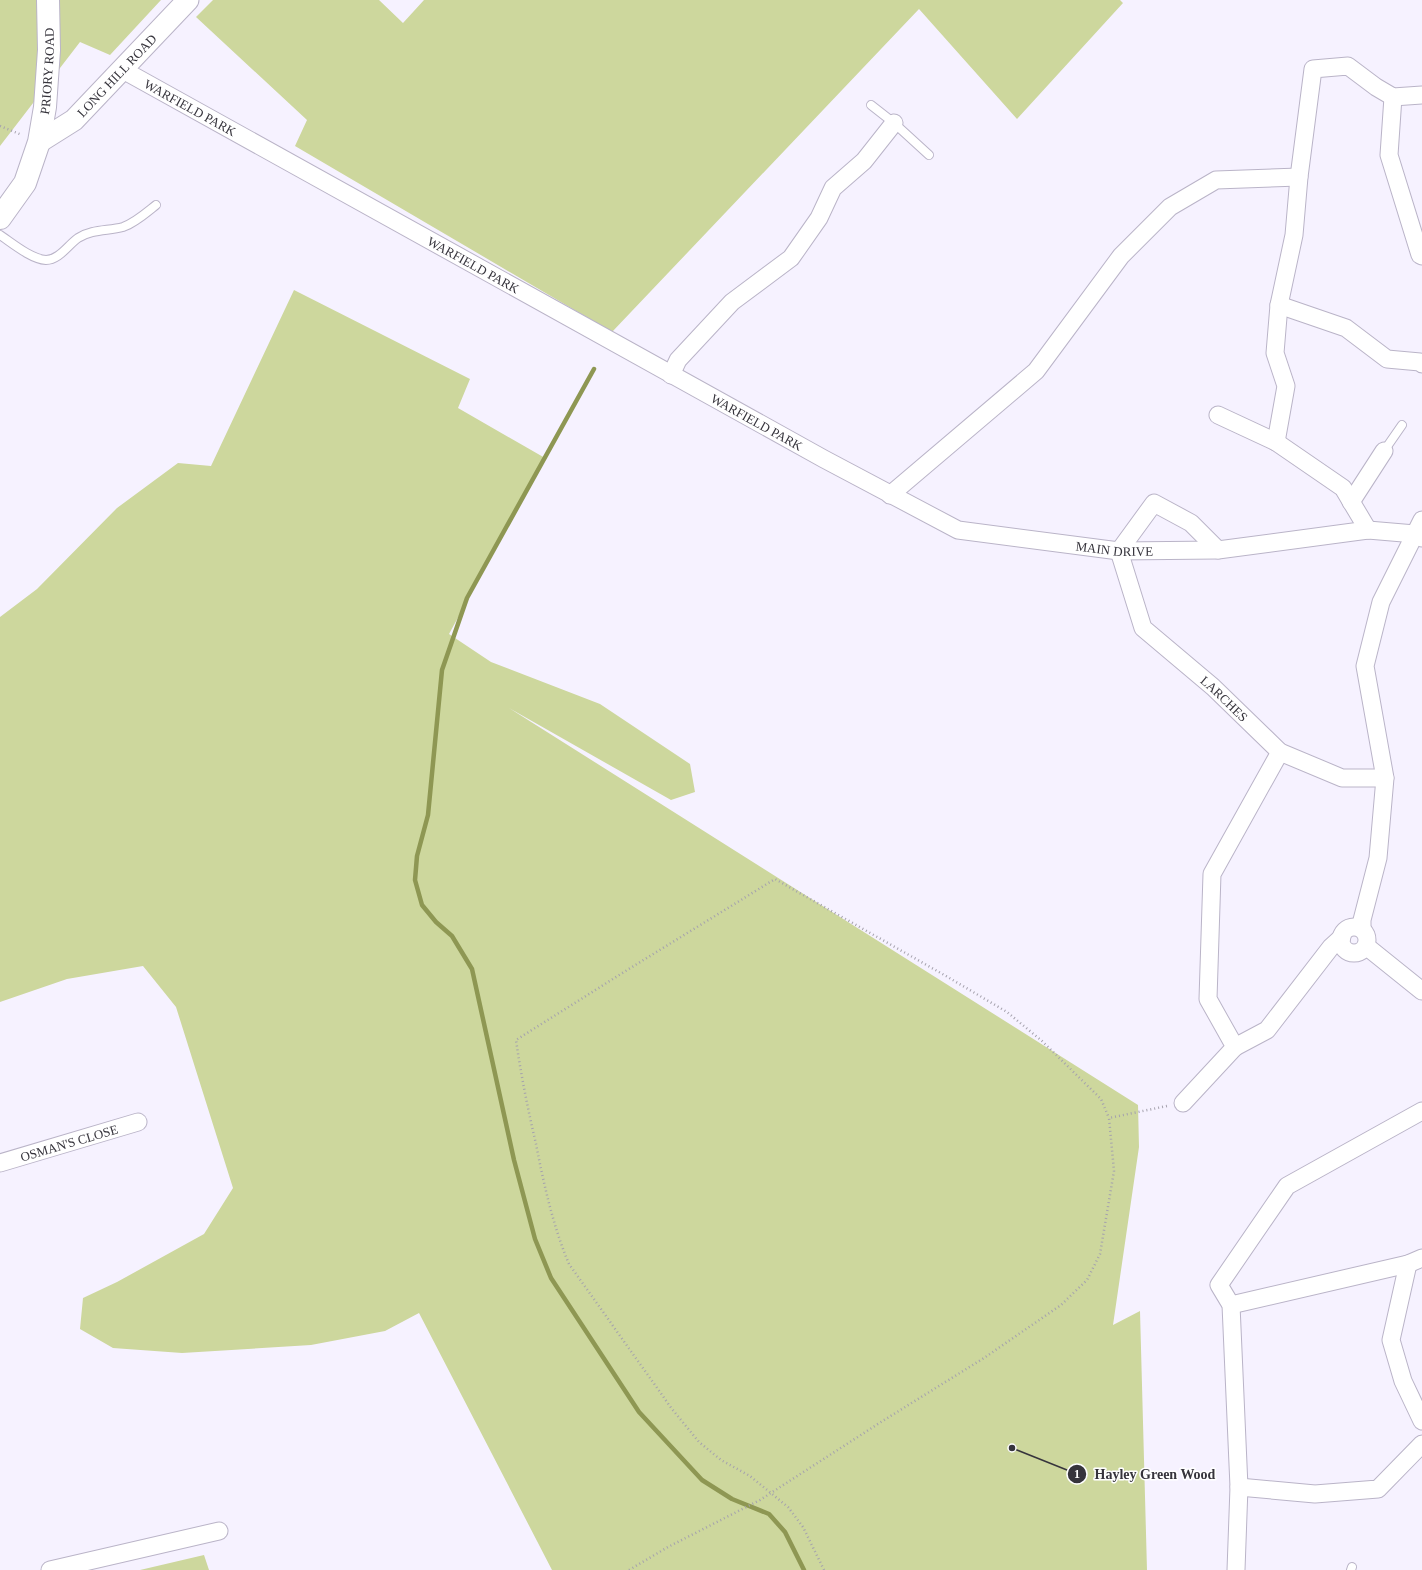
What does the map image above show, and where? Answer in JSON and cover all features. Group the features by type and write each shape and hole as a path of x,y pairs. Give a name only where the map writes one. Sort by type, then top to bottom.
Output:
{"main road":[{"name":"PRIORY ROAD","path":"0,218 25,183 39,142 45,107 48,50 48,0"}],"street":[{"name":"LONG HILL ROAD","path":"39,142 74,120 188,0"},
{"path":"1276,442 1286,386 1275,353 1279,305 1294,235 1299,177 1314,69 1348,66 1392,97 1422,95"},
{"name":"WARFIELD PARK","path":"123,70 824,460"},
{"path":"1392,97 1389,155 1420,255 1422,256"},
{"path":"671,375 678,360 732,302 791,258 818,218 833,188 864,161 894,123"},
{"path":"890,495 1036,372 1121,256 1170,207 1216,180 1299,177"},
{"path":"1279,305 1346,328 1387,359 1420,362 1422,364"},
{"path":"1218,415 1276,442 1343,488 1368,530"},
{"path":"1351,502 1384,451"},
{"name":"MAIN DRIVE","path":"824,460 958,530 1119,551 1218,550 1368,530 1420,530"},
{"path":"1119,551 1154,503 1191,523 1218,550"},
{"path":"1339,944 1348,952 1355,953 1363,950 1366,946 1367,937 1360,925 1378,858 1385,778 1365,666 1381,602 1420,530"},
{"name":"LARCHES","path":"1119,551 1144,628 1213,687 1280,752 1342,778 1385,778"},
{"path":"1235,1047 1208,999 1212,874 1280,752"},
{"path":"1183,1102 1235,1047 1268,1030 1339,944 1346,929 1360,925"},
{"path":"1366,946 1422,991"},
{"path":"1236,1570 1239,1487 1231,1305 1219,1285 1287,1186 1422,1111"},
{"name":"OSMAN'S CLOSE","path":"0,1163 138,1122"},
{"path":"1231,1305 1415,1261"},
{"path":"1415,1261 1391,1340 1403,1380 1422,1421"},
{"path":"1239,1487 1315,1494 1378,1489 1422,1444"},
{"path":"50,1570 219,1531"}],"lane":[{"path":"871,105 894,123 929,155"},
{"path":"0,234 33,257 47,260 53,259 84,234 124,226 137,220 156,205"},
{"path":"1384,451 1402,425"}],"path":[{"path":"0,126 39,142"},
{"path":"629,1570 668,1547 760,1500 772,1492 881,1422 984,1358 1061,1306 1087,1280 1100,1254 1114,1171 1109,1118 1101,1099 1042,1041 1007,1012 775,879 516,1040 520,1072 542,1173 558,1240 569,1264 672,1410 699,1442 721,1460 750,1476 772,1492 788,1507 803,1527 824,1570"},
{"path":"1109,1118 1183,1102"}],"green space":[{"path":"0,0 161,0 110,55 80,42 0,146"},
{"path":"213,0 379,0 403,23 424,0 1120,0 1123,3 1017,119 919,9 612,332 295,146 307,120 196,17"},
{"path":"294,290 470,379 458,408 545,458 449,634 491,662 600,704 690,764 695,792 671,800 509,708 1138,1105 1139,1147 1113,1325 1140,1311 1147,1570 552,1570 419,1313 385,1331 311,1345 182,1353 113,1348 80,1329 83,1298 117,1282 204,1234 233,1188 176,1007 143,966 67,979 0,1002 0,617 37,589 117,508 178,463 211,466"},
{"path":"204,1555 209,1570 140,1570"}],"waterway":[{"path":"594,369 467,598 442,670 428,815 417,856 415,880 422,905 436,922 452,936 472,969 514,1160 535,1239 551,1278 639,1412 702,1480 732,1499 769,1514 785,1532 804,1570"}],"place":[{"name":"Hayley Green Wood","path":"1012,1448"}]}
